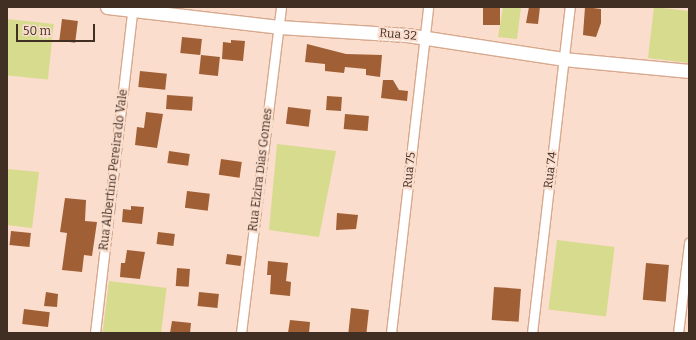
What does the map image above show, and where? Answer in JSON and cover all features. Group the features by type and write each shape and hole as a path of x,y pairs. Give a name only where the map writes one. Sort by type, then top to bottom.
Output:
{"main road":[{"name":"Rua 32","path":"107,7 279,27 425,38 563,59 689,71"}],"street":[{"name":"Rua Elzira Dias Gomes","path":"241,333 281,7"},
{"name":"Rua 75","path":"392,333 428,7"},
{"name":"Rua 74","path":"532,333 570,7"},
{"name":"Rua Albertino Pereira do Vale","path":"95,333 133,9"},
{"path":"678,333 689,243"}],"green space":[{"path":"503,7 521,7 517,39 498,37"},
{"path":"654,7 689,11 689,63 648,58"},
{"path":"7,19 54,24 48,80 7,75"},
{"path":"277,144 336,151 319,237 269,230"},
{"path":"7,169 39,172 32,228 7,225"},
{"path":"557,240 615,247 606,317 548,309"},
{"path":"109,281 167,288 161,333 103,333"}],"building":[{"path":"483,7 500,7 500,25 483,25"},
{"path":"529,7 540,7 538,24 526,23"},
{"path":"585,7 601,9 601,23 596,37 583,35"},
{"path":"62,19 78,21 75,43 59,41"},
{"path":"182,37 202,39 200,55 180,53"},
{"path":"231,40 245,41 243,61 222,59 223,42 231,43"},
{"path":"307,44 346,54 382,55 380,77 366,75 366,69 345,67 344,73 325,71 325,64 305,62"},
{"path":"201,55 220,57 218,76 199,74"},
{"path":"140,71 167,74 165,90 138,87"},
{"path":"383,80 393,80 399,90 408,91 407,101 381,98"},
{"path":"167,95 193,97 192,111 166,109"},
{"path":"327,96 342,97 341,111 326,110"},
{"path":"288,107 311,110 309,127 286,124"},
{"path":"146,112 163,114 157,148 135,145 137,127 144,128"},
{"path":"345,114 369,116 368,131 344,129"},
{"path":"169,151 190,154 188,166 167,163"},
{"path":"221,159 242,162 240,178 219,175"},
{"path":"187,191 210,194 208,211 185,208"},
{"path":"65,198 86,200 85,221 97,222 92,256 84,255 82,272 62,270 67,233 60,232"},
{"path":"131,206 144,207 142,224 122,222 123,209 131,210"},
{"path":"337,213 358,215 356,229 336,230"},
{"path":"11,231 31,233 29,247 10,245"},
{"path":"158,232 175,234 173,246 157,244"},
{"path":"127,250 145,252 140,279 120,277 121,263 125,263"},
{"path":"227,254 242,256 240,266 226,264"},
{"path":"268,261 288,263 286,281 291,282 290,296 270,294 271,275 267,275"},
{"path":"646,263 669,265 666,302 643,300"},
{"path":"177,268 190,269 189,287 176,286"},
{"path":"494,287 521,289 519,322 492,320"},
{"path":"46,292 58,294 57,307 44,306"},
{"path":"199,292 219,294 217,308 198,306"},
{"path":"351,308 369,310 366,333 348,333"},
{"path":"24,309 50,312 48,327 22,324"},
{"path":"290,320 310,322 309,333 288,333"},
{"path":"172,321 191,323 190,333 170,333"}]}
